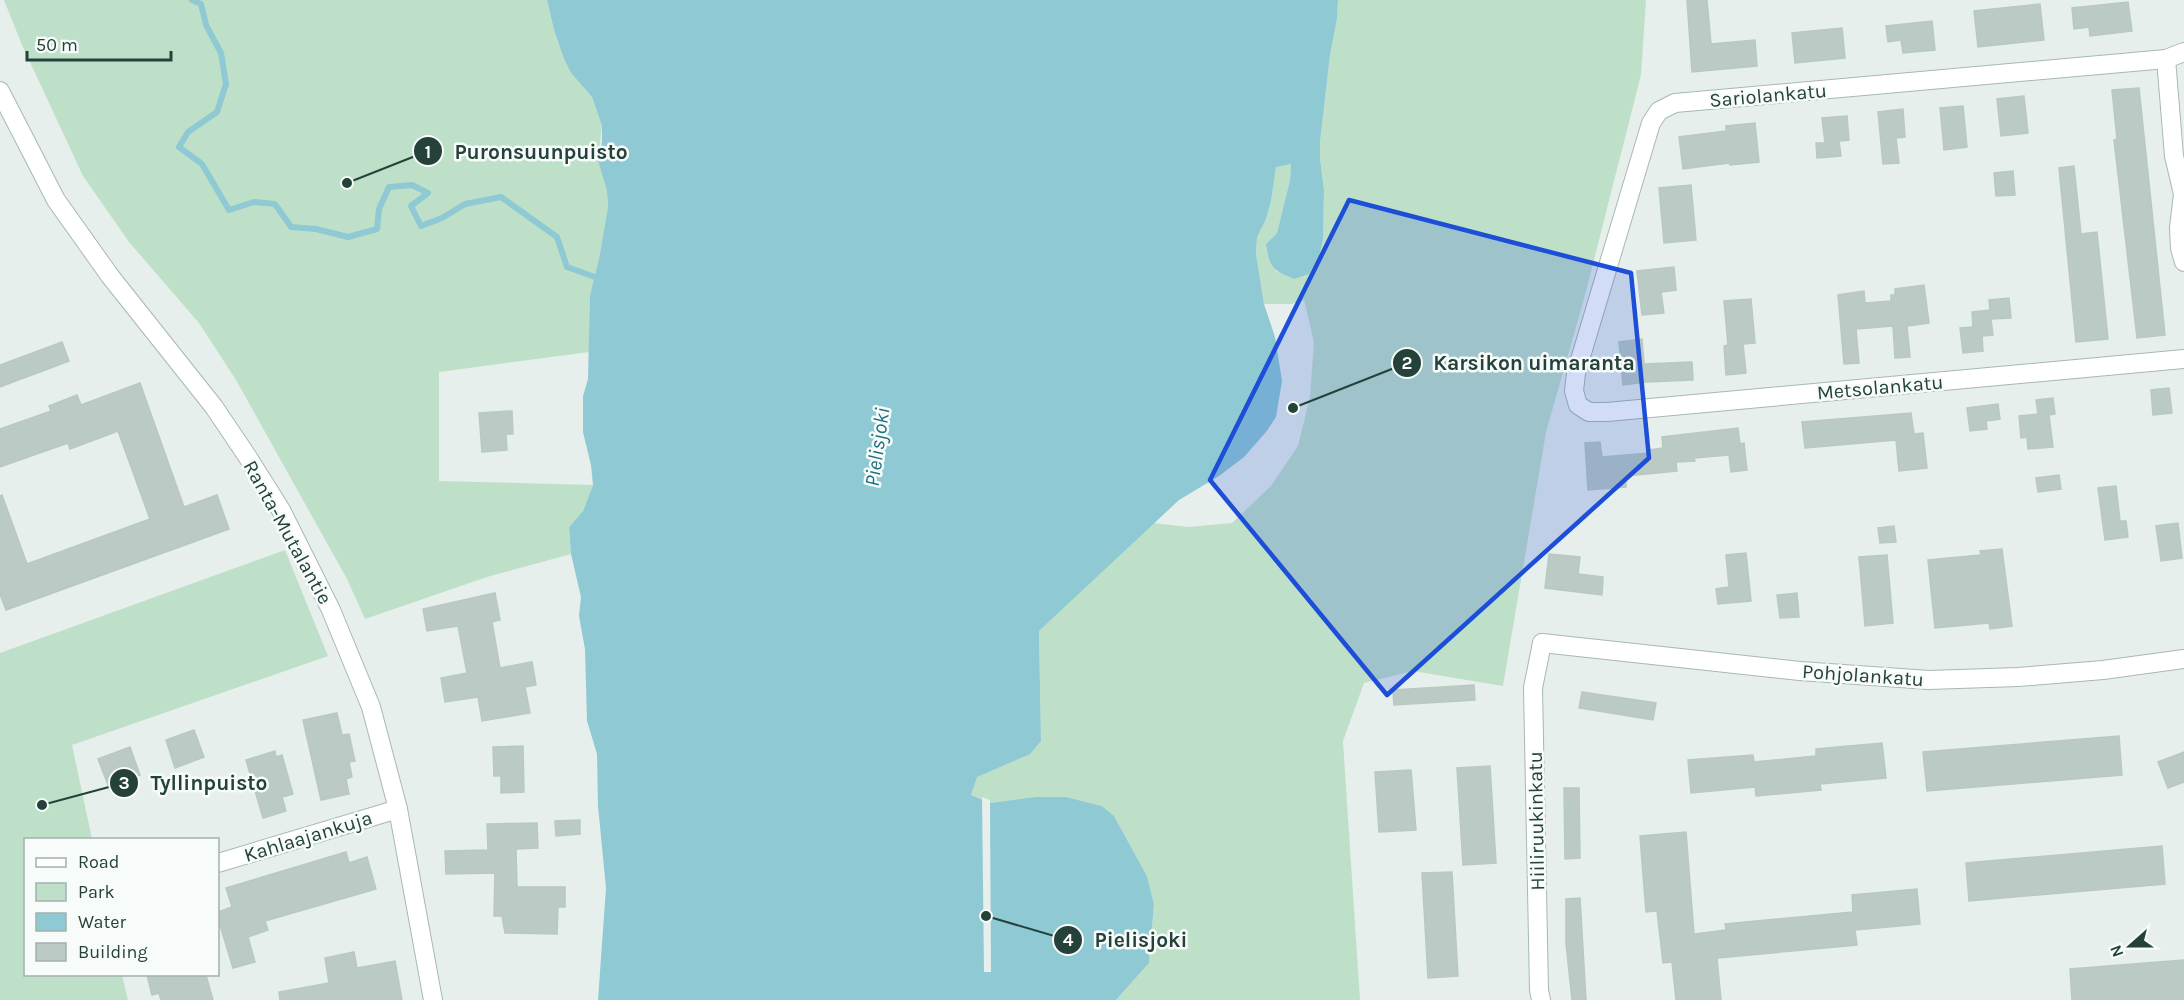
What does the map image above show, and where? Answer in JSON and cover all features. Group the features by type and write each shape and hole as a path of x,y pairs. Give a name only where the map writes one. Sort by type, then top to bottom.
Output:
{"street":[{"name":"Sariolankatu","path":"1578,405 1574,391 1576,373 1652,123 1659,111 1675,103 2166,59 2184,52"},
{"path":"2166,59 2174,156 2182,194 2179,228 2184,262"},
{"name":"Ranta-Mutalantie","path":"0,91 56,200 110,276 214,407 281,510 331,610 371,706 398,809 433,1000"},
{"name":"Metsolankatu","path":"1578,405 1589,412 1607,412 2184,359"},
{"name":"Pohjolankatu","path":"1542,643 1800,671 1929,680 2018,677 2103,670 2184,659"},
{"name":"Hiiliruukinkatu","path":"1541,1000 1533,688 1542,643"},
{"name":"Kahlaajankuja","path":"219,863 398,809"}],"highlighted area":[{"path":"1349,200 1631,273 1649,458 1387,695 1210,480"}],"green space":[{"path":"4,0 547,0 564,59 571,73 592,97 602,126 598,161 607,191 608,207 590,295 589,352 439,372 439,481 593,485 583,511 569,527 571,554 487,577 365,619 347,579 236,380 199,323 129,242 83,176 22,45"},
{"path":"1338,0 1646,0 1641,75 1584,299 1546,432 1503,686 1413,671 1364,683 1343,741 1360,1000 1116,1000 1149,963 1154,904 1147,876 1114,816 1102,806 1066,797 1035,797 990,803 971,795 976,777 1041,741 1039,631 1153,523 1188,527 1232,523 1271,486 1298,446 1310,397 1314,342 1304,300 1292,304 1264,304 1256,254 1257,236 1266,219 1271,201 1276,166 1291,164 1290,180 1277,233 1266,244 1276,271 1295,279 1323,239 1324,190 1320,142"},
{"path":"285,550 328,656 72,745 92,838 24,838 24,976 122,976 128,1000 0,1000 0,653"}],"water":[{"name":"Pielisjoki","path":"547,0 1338,0 1320,142 1324,190 1323,239 1319,257 1309,274 1294,279 1273,267 1269,258 1266,244 1277,233 1290,180 1291,164 1276,167 1271,201 1266,219 1257,237 1256,254 1264,304 1275,337 1282,381 1276,417 1244,457 1219,476 1179,500 1039,631 1041,741 1030,754 977,777 971,795 990,803 1035,797 1066,797 1102,806 1114,816 1147,876 1154,904 1149,963 1116,1000 598,1000 606,888 598,806 597,754 587,721 585,649 579,616 581,597 571,554 569,527 583,511 593,485 583,432 583,396 588,379 590,295 608,207 607,191 598,161 602,142 602,126 592,97 571,73 564,59"}],"pier":[{"path":"982,797 990,800 991,972 984,972"}],"building":[{"path":"1687,0 1707,0 1711,44 1755,40 1757,66 1692,72"},
{"path":"2128,2 2132,31 2090,36 2089,27 2074,29 2072,8"},
{"path":"2040,4 2044,40 1978,47 1974,11"},
{"path":"1932,21 1935,50 1903,53 1901,40 1888,42 1886,26"},
{"path":"1842,28 1845,58 1795,63 1792,33"},
{"path":"2139,88 2165,335 2137,338 2114,140 2117,139 2112,90"},
{"path":"2024,96 2028,133 2001,136 1997,99"},
{"path":"1963,106 1967,147 1944,150 1940,108"},
{"path":"1903,109 1905,137 1896,138 1899,163 1883,164 1878,112"},
{"path":"1847,116 1849,140 1839,141 1841,156 1817,158 1816,143 1825,143 1822,118"},
{"path":"1755,123 1759,162 1683,169 1679,137 1726,131 1726,126"},
{"path":"2074,166 2081,234 2097,232 2108,339 2076,342 2059,168"},
{"path":"2013,171 2015,195 1996,196 1994,173"},
{"path":"1691,185 1696,240 1664,243 1659,188"},
{"path":"1674,267 1676,290 1661,292 1664,313 1642,315 1637,271"},
{"path":"1924,285 1929,323 1907,326 1910,357 1895,358 1893,326 1856,329 1859,363 1844,364 1838,295 1864,291 1865,303 1891,301 1891,295 1895,295 1895,289"},
{"path":"2009,298 2011,318 1991,319 1993,335 1982,336 1983,351 1963,353 1960,328 1973,327 1972,312 1990,310 1989,300"},
{"path":"1751,299 1755,343 1743,344 1746,373 1726,375 1724,346 1728,345 1724,301"},
{"path":"1642,339 1644,364 1692,362 1693,380 1623,385 1619,342"},
{"path":"62,342 69,361 0,387 0,365"},
{"path":"140,383 184,507 217,495 229,529 6,610 0,594 0,496 2,495 27,564 150,519 118,431 70,449 68,443 0,467 0,429 51,411 49,406 77,395 81,405"},
{"path":"2169,388 2172,413 2153,415 2151,390"},
{"path":"2053,398 2055,414 2049,415 2053,447 2028,449 2027,437 2021,438 2019,416 2038,414 2036,400"},
{"path":"1998,404 2000,419 1986,421 1987,429 1970,431 1967,408"},
{"path":"512,411 513,434 506,434 507,450 482,452 479,413"},
{"path":"1911,413 1914,434 1923,433 1927,468 1899,471 1896,440 1805,448 1802,422"},
{"path":"1738,428 1740,444 1744,443 1747,470 1731,472 1729,455 1694,458 1695,461 1676,462 1677,471 1626,476 1626,487 1588,490 1585,443 1600,442 1602,457 1650,453 1650,450 1663,448 1662,437"},
{"path":"2059,475 2061,489 2038,492 2036,478"},
{"path":"2116,486 2120,521 2126,521 2128,537 2105,540 2098,488"},
{"path":"2178,523 2182,558 2161,561 2156,526"},
{"path":"1894,526 1896,542 1880,543 1878,528"},
{"path":"2002,549 2012,626 1990,629 1989,623 1935,628 1928,560 1981,555 1980,551"},
{"path":"1746,553 1751,601 1718,604 1716,589 1729,587 1726,555"},
{"path":"1549,554 1580,557 1578,574 1603,577 1602,595 1545,588"},
{"path":"1887,555 1893,623 1865,626 1859,557"},
{"path":"495,593 500,620 492,622 500,668 532,662 536,685 525,687 530,713 482,721 478,697 445,702 441,678 467,673 458,626 427,631 423,609"},
{"path":"1797,593 1799,617 1780,618 1777,595"},
{"path":"1474,685 1475,700 1394,705 1393,690"},
{"path":"1582,692 1656,703 1653,720 1579,708"},
{"path":"337,713 342,735 349,734 355,761 349,762 352,777 346,779 349,794 321,800 303,720"},
{"path":"194,730 204,757 175,768 166,740"},
{"path":"2119,736 2122,775 1927,791 1923,752"},
{"path":"1882,743 1886,778 1820,784 1821,790 1756,796 1755,787 1691,793 1688,760 1753,755 1754,762 1816,756 1816,749"},
{"path":"523,746 524,792 501,793 501,776 494,776 493,747"},
{"path":"130,747 140,775 126,780 128,784 110,790 98,759"},
{"path":"275,751 276,757 282,755 293,794 282,797 286,811 263,818 246,760"},
{"path":"2184,752 2184,782 2168,788 2158,762"},
{"path":"1490,766 1496,863 1463,865 1457,768"},
{"path":"1411,770 1416,830 1379,832 1375,772"},
{"path":"1564,788 1579,788 1580,858 1565,859"},
{"path":"580,820 580,834 556,836 555,821"},
{"path":"537,823 538,848 516,849 517,887 565,887 565,907 558,907 557,934 505,933 502,916 494,916 495,873 446,874 445,851 488,850 487,824"},
{"path":"1686,832 1694,934 1726,930 1725,924 1853,912 1852,895 1917,889 1920,924 1855,930 1857,945 1717,958 1721,1000 1676,1000 1672,962 1663,963 1657,911 1646,912 1640,836"},
{"path":"2162,846 2165,884 1969,901 1966,863"},
{"path":"346,852 349,863 367,857 376,889 265,921 268,930 248,937 255,962 233,968 219,922 219,912 232,907 226,888"},
{"path":"1452,872 1458,976 1428,978 1422,873"},
{"path":"1580,898 1586,1000 1572,1000 1566,943 1566,899"},
{"path":"354,952 357,968 395,961 402,1000 280,1000 279,992 329,983 325,958"},
{"path":"2184,960 2184,1000 2072,1000 2070,969"},
{"path":"147,976 206,976 213,1000 161,1000 159,993 152,995"}],"waterway":[{"path":"192,0 201,4 206,25 221,53 226,84 217,112 188,132 179,147 202,164 229,210 254,202 275,204 291,227 316,229 348,237 377,229 379,209 389,187 412,185 428,193 411,206 421,226 442,218 465,204 501,197 557,237 567,267 595,277"}],"place":[{"name":"Puronsuunpuisto","path":"347,183"},
{"name":"Karsikon uimaranta","path":"1293,408"},
{"name":"Tyllinpuisto","path":"42,805"},
{"name":"Pielisjoki","path":"986,916"}]}
